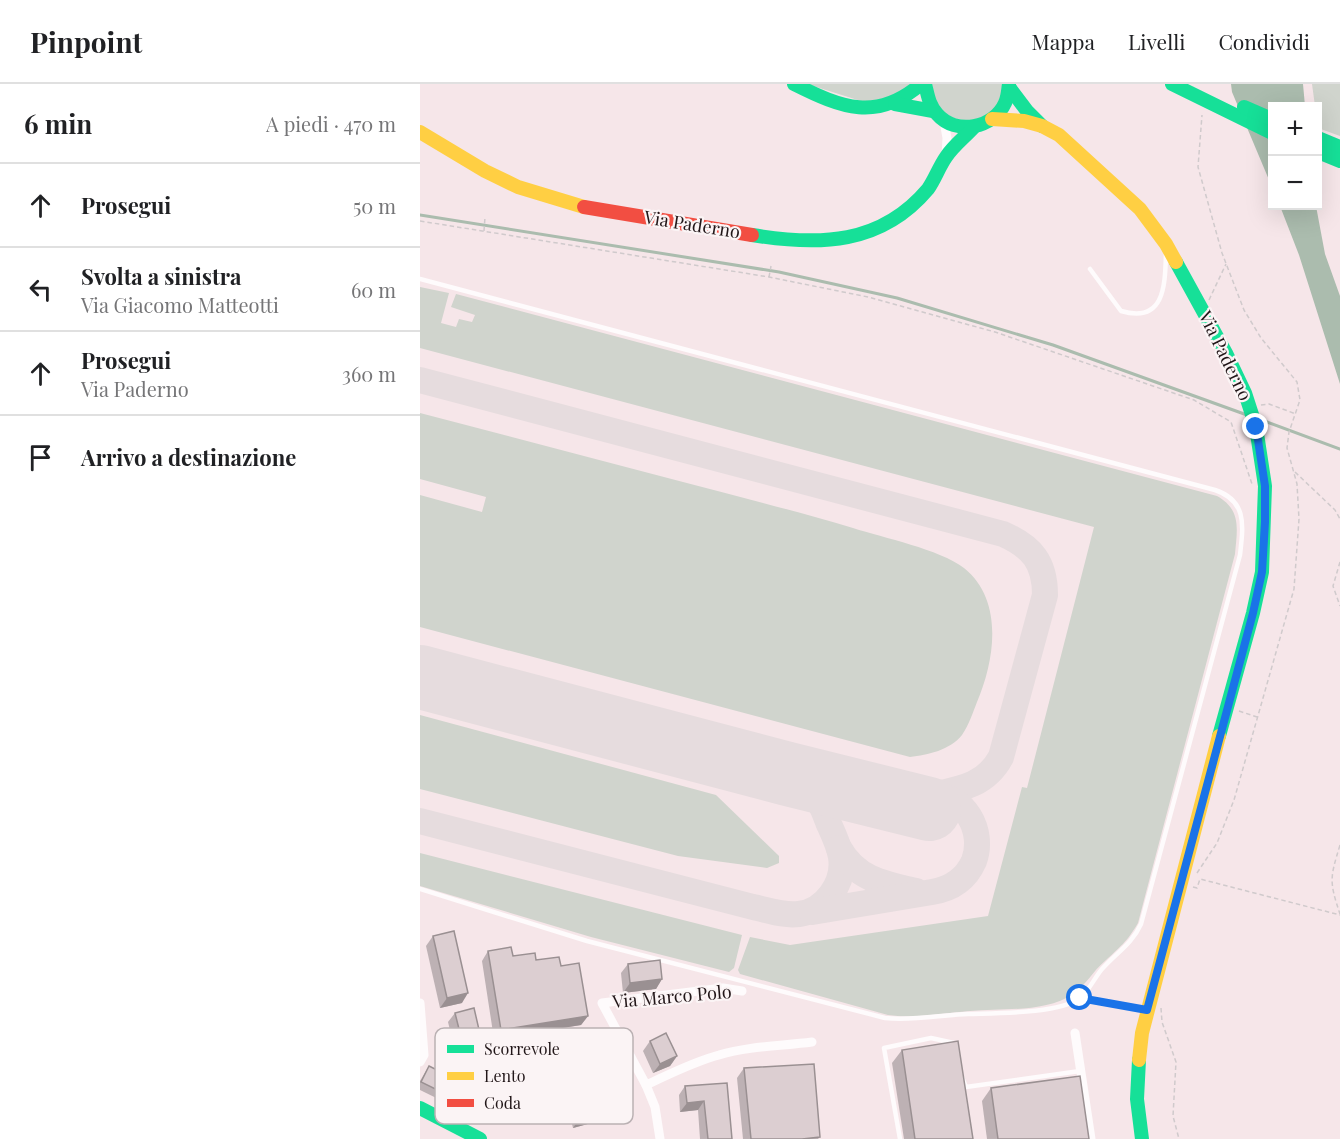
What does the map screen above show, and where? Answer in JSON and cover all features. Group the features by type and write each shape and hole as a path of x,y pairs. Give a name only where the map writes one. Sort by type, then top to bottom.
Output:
{"main road":[{"path":"794,84 820,98 853,108 895,104 933,111"},
{"path":"895,104 923,84 933,111 944,121 955,126 974,127"},
{"path":"1172,84 1268,131"},
{"path":"1198,84 1268,117"},
{"name":"Via Paderno","path":"420,132 485,171 518,187 587,208 797,241 839,240 881,227 901,215 917,201 930,186 946,156 974,127 992,119 1006,102 1009,86"},
{"name":"Via Paderno","path":"1009,86 1027,111 1042,126 1073,146 1123,191 1140,209 1166,244 1246,396 1256,427 1265,486 1262,572 1253,613 1142,1033 1137,1079 1138,1121 1142,1139"},
{"name":"Via Paderno","path":"992,119 1014,120 1042,126"},
{"path":"1322,140 1340,147"},
{"path":"1322,154 1340,161"},
{"path":"420,1108 435,1116"},
{"path":"451,1124 480,1139"}],"street":[{"path":"944,121 947,138 946,156"},
{"name":"Via Marco Polo","path":"615,1028 602,1003 723,988 742,991"},
{"path":"420,1003 424,1055 420,1062"},
{"path":"1075,1033 1091,1139"},
{"path":"660,1139 655,1107 646,1086 690,1064 721,1054 743,1049 812,1042"},
{"name":"Via Marco Polo","path":"633,1061 646,1086"}],"lane":[{"path":"1090,269 1121,311 1142,315 1151,311 1160,297 1165,276 1166,244"},
{"path":"420,279 1225,493 1234,500 1242,518 1240,555 1141,924 1131,943 1102,969 1080,998 1064,1005 1007,1013 968,1014 915,1020 885,1018 587,940 420,889"},
{"path":"1080,998 1147,1010"},
{"path":"900,1139 884,1048 932,1038 954,1043 955,1051"},
{"path":"959,1068 966,1087 1080,1071"}],"path":[{"path":"1196,874 1217,843 1234,800 1294,589 1299,519 1297,484 1288,457 1289,432 1300,400 1297,382 1261,338 1244,310 1226,264 1198,167 1203,106"},
{"path":"483,232 485,217"},
{"path":"420,221 770,276 868,297 995,332 1194,400 1231,422 1250,481 1255,488"},
{"path":"1203,311 1219,283 1226,264"},
{"path":"770,276 771,266"},
{"path":"1246,396 1254,394 1257,402 1262,405 1269,404 1295,416"},
{"path":"1294,471 1335,510 1340,519"},
{"path":"1340,562 1333,586 1340,606"},
{"path":"1227,707 1257,717"},
{"path":"1340,845 1331,876 1332,891 1340,915"},
{"path":"1191,886 1197,888 1200,879 1340,915"},
{"path":"1162,1002 1162,1022 1176,1062 1173,1116 1179,1139"}],"shaded area":[{"path":"807,84 914,84 887,101 864,102"},
{"path":"932,84 1004,84 997,107 984,118 968,121 952,117 939,106"},
{"path":"1231,84 1303,84 1305,102 1268,102 1268,178 1232,92"},
{"path":"1312,84 1340,84 1340,136 1322,129 1322,102 1314,102"},
{"path":"1282,210 1317,210 1325,254 1340,296 1340,384 1299,255"},
{"path":"420,287 449,293 441,323 456,327 459,319 472,322 475,315 451,307 456,294 1217,496 1231,508 1236,521 1235,554 1138,923 1123,944 1078,990 1062,1000 1037,1007 898,1016 740,974 738,970 750,937 790,945 988,916 1022,787 1027,788 1094,527 420,348"},
{"path":"420,413 811,516 911,545 953,561 977,581 990,613 992,631 988,668 971,718 962,735 945,748 910,757 420,627 420,495 482,512 486,497 420,479"},
{"path":"420,715 716,795 779,856 779,863 767,868 678,856 420,789"},
{"path":"420,853 742,935 734,968 729,972 591,937 420,886"}],"building":[{"path":"454,931 468,993 447,998 433,936"},
{"path":"511,947 513,956 535,953 536,960 559,957 561,966 579,963 588,1016 501,1028 488,951"},
{"path":"660,960 662,979 630,983 628,964"},
{"path":"474,1008 479,1028 459,1028 455,1013"},
{"path":"666,1033 677,1056 660,1064 650,1041"},
{"path":"958,1041 973,1139 915,1139 902,1050"},
{"path":"814,1064 820,1137 751,1139 744,1068"},
{"path":"429,1066 435,1069 435,1089 421,1082"},
{"path":"1080,1076 1089,1139 998,1139 991,1088"},
{"path":"727,1083 732,1139 708,1139 704,1101 687,1103 685,1086"}],"waterway":[{"path":"420,215 779,272 897,298 1053,345 1247,415"},
{"path":"1259,419 1340,449"}],"taxiway":[{"path":"420,380 1003,534 1022,544 1035,557 1043,573 1045,595 1001,757 988,774 980,780 963,788 932,795"},
{"path":"420,821 753,907 799,914 817,907 831,894 840,876 841,857 836,839 817,797 806,785 788,774"},
{"path":"812,912 945,888 957,882 967,873 977,850 977,838 970,817 954,801 932,795 901,797 816,775"},
{"path":"839,848 854,867 872,879 916,891"}],"runway":[{"path":"420,677 929,809"}],"traffic: fast":[{"path":"794,84 844,105 859,107 874,107 889,103 905,96 921,84"},
{"path":"925,84 934,111 945,121 964,127 984,123 1000,112 1006,101 1009,84"},
{"path":"1172,84 1268,131"},
{"path":"1009,87 1042,126"},
{"path":"895,104 933,111"},
{"path":"1244,107 1268,117"},
{"path":"752,235 825,240 869,231 890,221 910,208 928,189 949,153 974,127"},
{"path":"1322,140 1340,147"},
{"path":"1322,154 1340,161"},
{"path":"1176,262 1226,353 1245,393 1256,427 1265,486 1262,572 1219,736"},
{"path":"1139,1060 1137,1099 1142,1139"},
{"path":"420,1108 435,1116"},
{"path":"451,1124 480,1139"}],"traffic: slow":[{"path":"992,119 1024,121 1042,126 1059,135 1140,209 1166,244 1176,262"},
{"path":"420,132 485,171 518,187 584,207"},
{"path":"1139,1060 1142,1033 1219,736"}],"traffic: jam":[{"path":"584,207 752,235"}],"route":[{"path":"1080,998 1147,1010 1262,572 1265,486 1256,427"}]}
